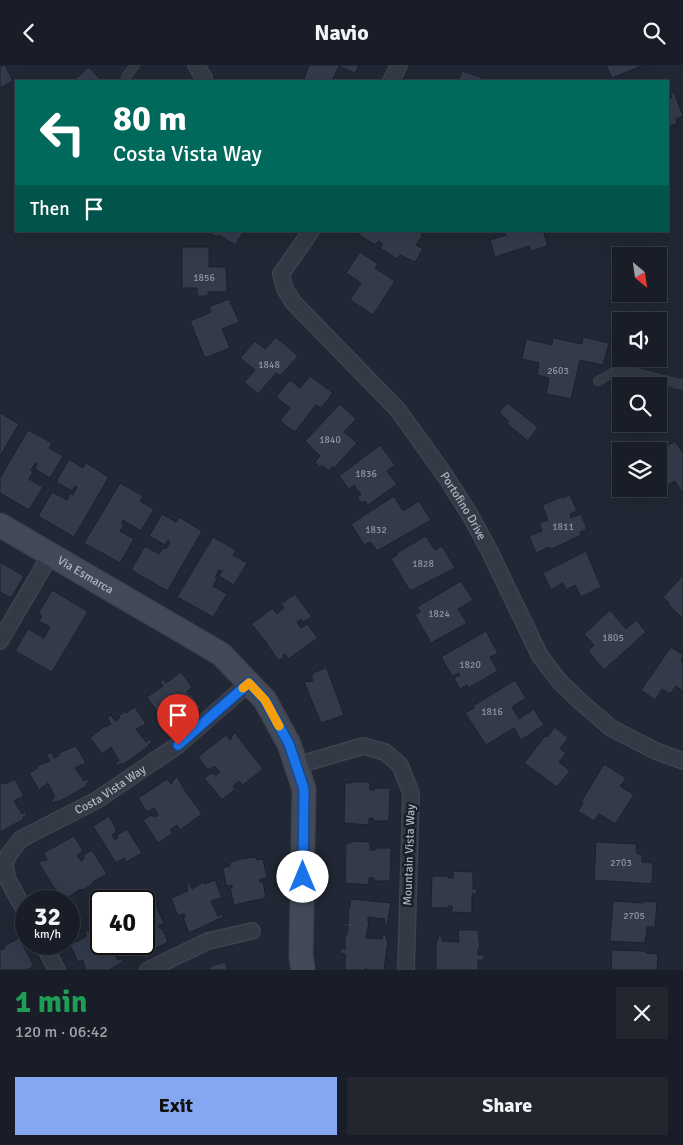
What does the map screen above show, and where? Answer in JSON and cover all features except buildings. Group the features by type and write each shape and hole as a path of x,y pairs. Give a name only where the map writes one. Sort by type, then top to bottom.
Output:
{"street":[{"path":"392,80 399,65"},
{"name":"Portofino Drive","path":"311,232 281,274 293,302 398,410 444,474 489,550 540,656 560,682 611,728 656,751 683,761"},
{"name":"Via Esmarca","path":"0,525 220,654 249,683"},
{"path":"0,641 51,554"},
{"path":"249,683 265,700 289,744 304,789 301,956 303,970"},
{"name":"Costa Vista Way","path":"15,893 7,878 5,863 8,854 21,839 97,800 178,745 249,683"},
{"name":"Mountain Vista Way","path":"295,766 363,746 385,753 400,765 411,793 406,970"},
{"path":"148,970 208,941 252,931"},
{"path":"48,955 57,970"}],"lane":[{"path":"126,77 135,65"},
{"path":"598,381 614,372 632,372 683,385"}],"slow traffic":[{"path":"243,688 249,683 265,700 279,726"}],"route":[{"path":"178,745 249,683 265,700 289,744 304,789 303,877"}]}
